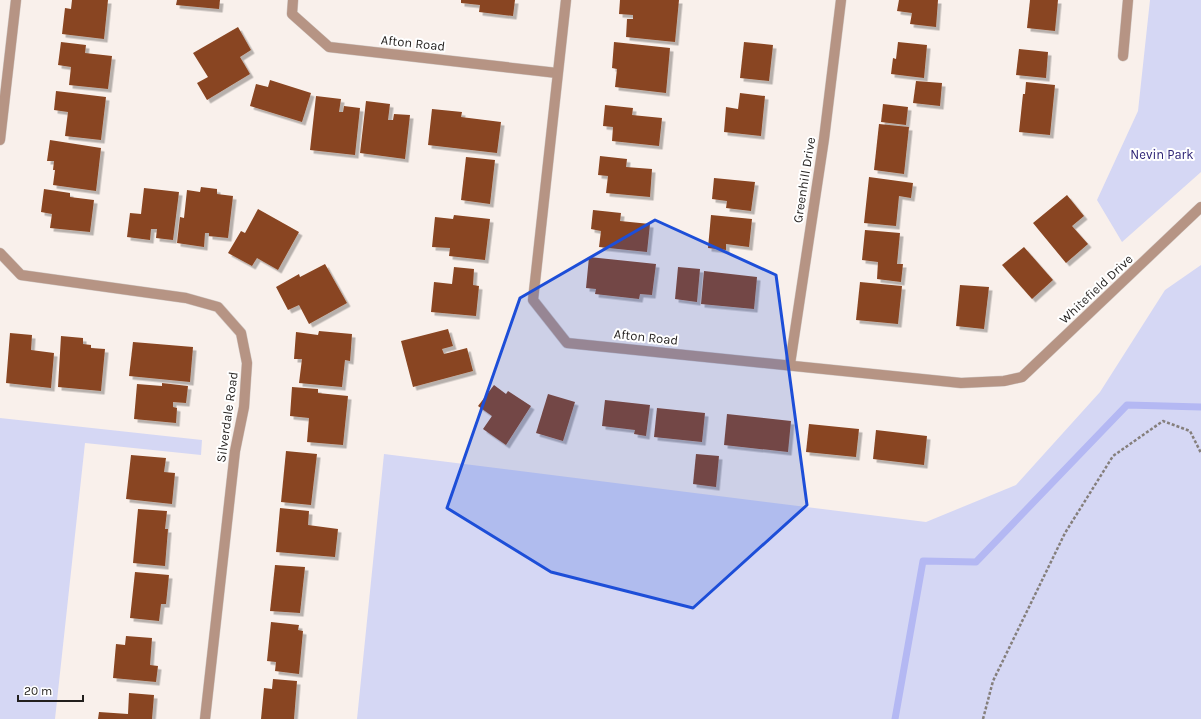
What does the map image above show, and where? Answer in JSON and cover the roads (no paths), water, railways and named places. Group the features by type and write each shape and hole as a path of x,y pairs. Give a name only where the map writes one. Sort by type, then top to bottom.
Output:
{"street":[{"path":"0,140 16,0"},
{"name":"Afton Road","path":"293,0 292,14 330,47 557,73"},
{"name":"Afton Road","path":"566,0 532,300 567,343 790,364 961,383 1004,381"},
{"name":"Greenhill Drive","path":"790,364 825,132 841,0"},
{"path":"1123,56 1128,0"},
{"name":"Whitefield Drive","path":"1004,381 1022,377 1201,207"},
{"name":"Silverdale Road","path":"0,253 22,275 186,298 218,307 241,333 247,363 244,407 235,451 205,719"}],"waterway":[{"path":"895,719 923,561 976,562 1127,405 1201,407"}],"park label":[{"name":"Nevin Park","path":"1162,154"}]}
